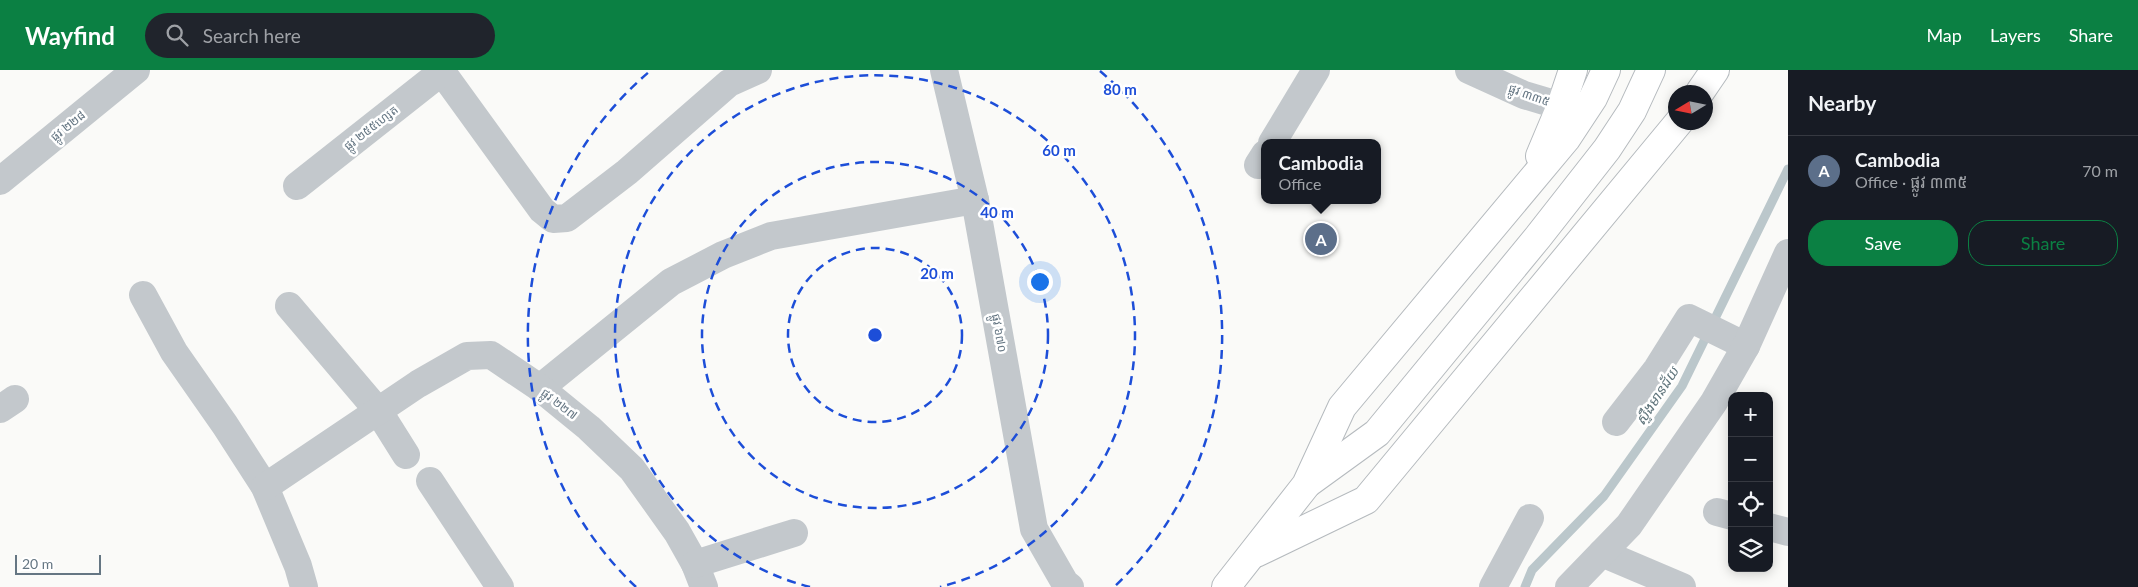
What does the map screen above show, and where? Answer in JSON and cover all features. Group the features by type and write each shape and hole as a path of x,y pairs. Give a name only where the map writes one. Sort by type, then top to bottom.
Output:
{"main road":[{"path":"1527,187 1561,106 1573,70"},
{"path":"1226,587 1306,485 1342,407 1566,139 1593,98 1606,70"},
{"path":"1306,485 1377,433 1538,237 1607,149 1632,111 1650,70"},
{"path":"1705,85 1715,70"},
{"path":"1250,556 1366,500 1671,130"}],"street":[{"name":"ផ្លូវ ២២៨","path":"0,181 136,70"},
{"path":"443,71 542,210 552,219 567,218 627,172 729,82 758,70"},
{"name":"ផ្លូវ ៦៧០","path":"944,70 975,200 1034,529 1065,583 1070,587"},
{"path":"1274,139 1316,70"},
{"name":"ផ្លូវ ៣៣៥","path":"1469,70 1524,95 1561,106"},
{"name":"ផ្លូវ ២៥៥ហ្សេត","path":"297,186 443,71"},
{"path":"540,388 671,282 723,255 771,236 975,200"},
{"path":"1569,587 1629,524 1714,402 1739,342 1788,254"},
{"path":"143,295 174,352 265,487 298,566 304,587"},
{"path":"288,306 379,412 406,455"},
{"path":"1616,422 1657,369 1689,318 1739,342"},
{"name":"ផ្លូវ ២២៧","path":"265,487 418,384 467,356 491,355 540,388 589,428 632,469 677,532 700,576 794,533"},
{"path":"430,481 500,587"},
{"path":"1493,587 1530,518"},
{"path":"1772,527 1788,532"},
{"path":"1602,553 1682,587"}],"waterway":[{"name":"ស្ទឹងមានជ័យ","path":"1525,587 1532,570 1604,496 1682,386 1788,169"}],"place":[{"name":"Cambodia","path":"1321,239"}]}
